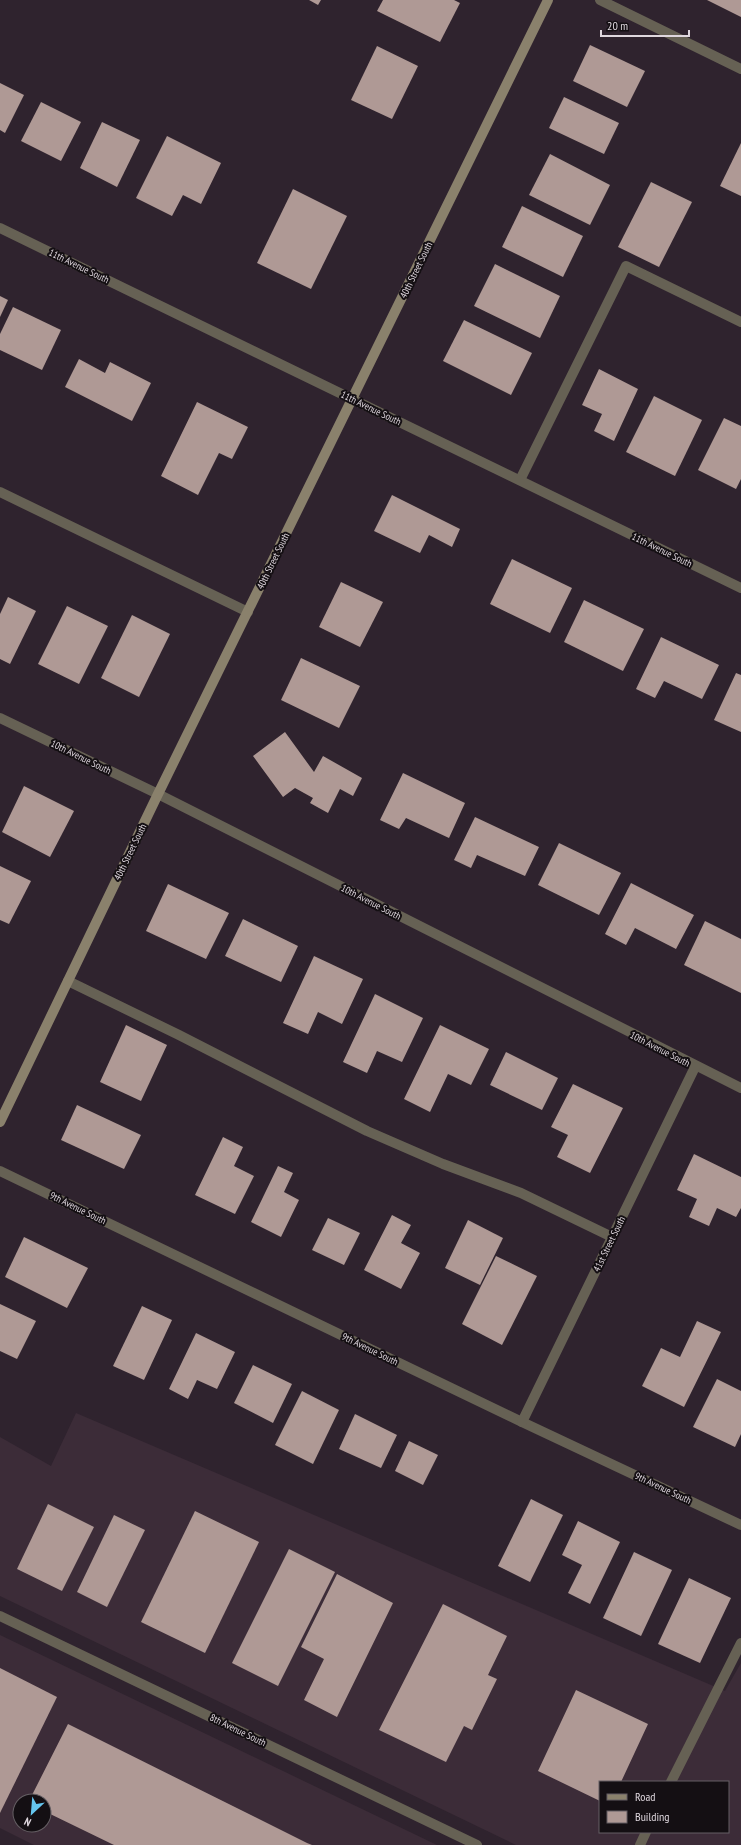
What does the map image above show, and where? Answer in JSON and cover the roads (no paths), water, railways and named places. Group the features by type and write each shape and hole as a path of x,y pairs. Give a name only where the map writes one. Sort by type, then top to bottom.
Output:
{"street":[{"name":"40th Street South","path":"0,1122 158,794 548,0"},
{"path":"600,0 741,69"},
{"name":"11th Avenue South","path":"0,228 741,588"},
{"path":"520,480 626,266 741,322"},
{"path":"0,492 248,612"},
{"name":"10th Avenue South","path":"0,718 158,794 695,1067 741,1088"},
{"path":"68,981 179,1035 367,1131 443,1164 521,1193 612,1237"},
{"name":"41st Street South","path":"522,1422 695,1067"},
{"name":"9th Avenue South","path":"0,1171 522,1422 741,1525"},
{"name":"8th Avenue South","path":"0,1616 477,1845"},
{"path":"672,1781 741,1642"},
{"path":"640,1845 646,1833"}]}
